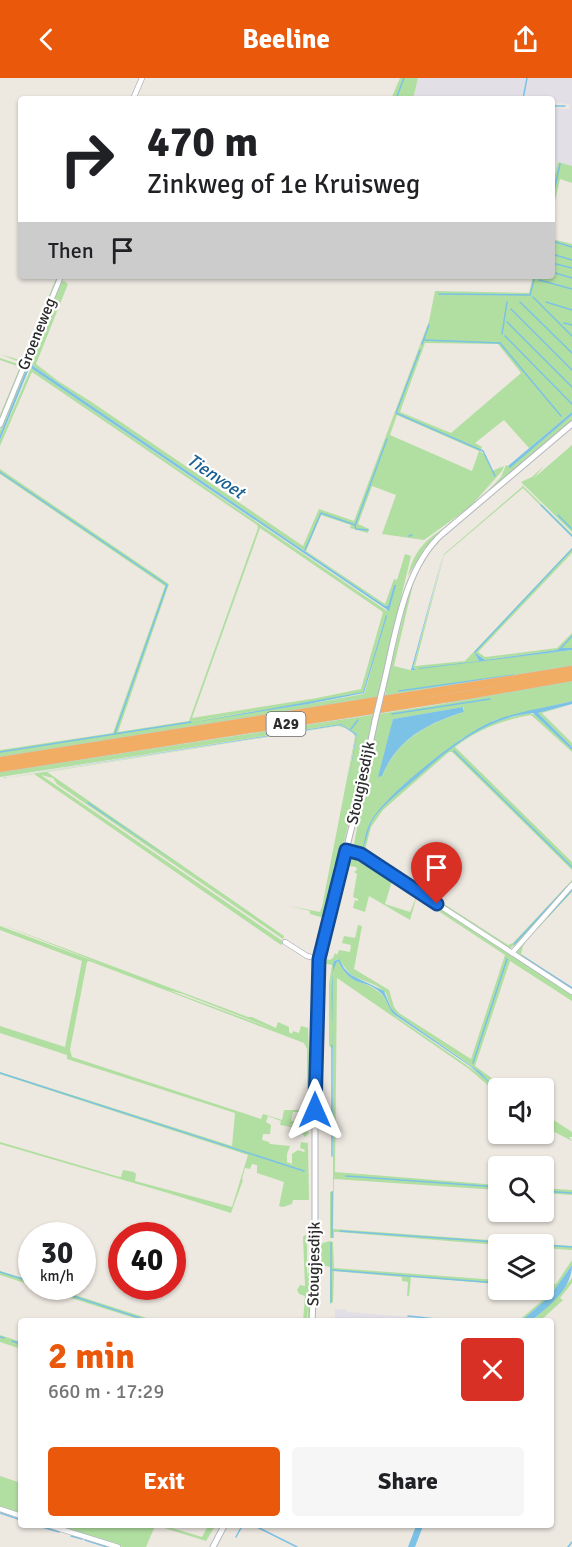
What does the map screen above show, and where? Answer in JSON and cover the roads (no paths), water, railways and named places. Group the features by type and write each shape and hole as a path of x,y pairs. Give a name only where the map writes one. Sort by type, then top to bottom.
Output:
{"highway":[{"name":"A29","path":"0,761 572,670"},
{"name":"A29","path":"0,768 572,677"}],"street":[{"path":"135,96 142,78"},
{"name":"Groeneweg","path":"0,425 60,279"},
{"name":"Stougjesdijk","path":"312,1318 319,959 408,584 423,554 442,534 572,424"},
{"path":"346,850 357,852 367,858 572,992"},
{"path":"512,953 572,885"},
{"path":"285,942 309,957 319,959"},
{"path":"0,1509 18,1515"},
{"path":"57,1528 118,1547"},
{"path":"213,1547 223,1528"}],"water":[{"path":"30,361 33,366 385,606 388,606 394,585 396,585 389,611 31,368 0,440"},
{"path":"572,412 572,415 510,468 508,466"},
{"path":"443,554 413,667 416,670 411,670"},
{"path":"386,615 364,693 189,723 363,692"},
{"path":"572,648 572,650 419,669 479,661 474,652 485,660"},
{"path":"572,701 572,704 538,713 572,747 572,750 533,713 515,716 483,728 441,757 378,813 372,822 363,848 368,827 379,809 444,751 478,729 501,718"},
{"path":"463,707 464,712 426,727 405,742 388,763 382,776 378,777 393,719"},
{"path":"341,724 357,734 349,779 356,735 341,725 0,778"},
{"path":"88,802 181,866 87,803"},
{"path":"339,959 351,975 384,991 391,1008 397,1014 480,1072 488,1081 470,1066 395,1015 391,1010 386,999 376,989 354,980 343,970 338,961 333,975 334,961"},
{"path":"572,1265 568,1282 558,1297 535,1318 524,1318 546,1300 554,1300 554,1290"},
{"path":"415,1528 422,1528 415,1547 408,1547"}],"waterway":[{"path":"397,96 404,78"},
{"path":"524,96 527,78"},
{"path":"555,106 565,106"},
{"path":"555,186 560,164"},
{"path":"555,242 572,247"},
{"path":"555,255 572,260"},
{"path":"555,264 572,268"},
{"path":"555,273 572,278"},
{"path":"439,294 530,295 534,279"},
{"path":"539,280 572,289"},
{"path":"533,297 572,336"},
{"path":"502,334 507,302"},
{"path":"520,302 572,353"},
{"path":"546,302 572,310"},
{"path":"511,309 572,370"},
{"path":"507,322 572,387"},
{"path":"564,323 572,325"},
{"path":"422,344 429,325"},
{"path":"505,336 572,404"},
{"path":"424,340 500,343 561,416"},
{"path":"420,350 396,413 483,451 495,476"},
{"path":"368,530 356,529 355,526 387,439"},
{"path":"0,472 167,585 115,733"},
{"path":"541,505 572,536"},
{"path":"305,550 321,513 355,525"},
{"path":"558,515 572,529"},
{"path":"475,652 572,549"},
{"path":"560,649 572,636"},
{"path":"399,691 513,675"},
{"path":"392,714 490,699"},
{"path":"351,729 358,720"},
{"path":"0,752 191,722"},
{"path":"454,751 572,867"},
{"path":"514,944 567,887"},
{"path":"548,916 572,890"},
{"path":"522,956 572,988"},
{"path":"473,1063 507,959"},
{"path":"332,1045 332,1156"},
{"path":"0,1073 304,1171"},
{"path":"346,1176 488,1186"},
{"path":"332,1192 332,1237"},
{"path":"554,1192 572,1193"},
{"path":"340,1231 488,1241"},
{"path":"331,1243 331,1302"},
{"path":"554,1246 572,1247"},
{"path":"332,1270 488,1282"},
{"path":"0,1272 18,1278"},
{"path":"85,1300 140,1318"},
{"path":"408,1316 427,1318"},
{"path":"0,1337 4,1338"},
{"path":"12,1341 18,1343"},
{"path":"0,1513 18,1519"},
{"path":"46,1528 59,1532"},
{"path":"236,1537 241,1528"},
{"path":"259,1528 297,1547"},
{"path":"71,1536 82,1539"},
{"path":"85,1540 107,1547"},
{"path":"568,1547 572,1542"}],"water label":[{"name":"Tienvoet","path":"216,476"}]}
